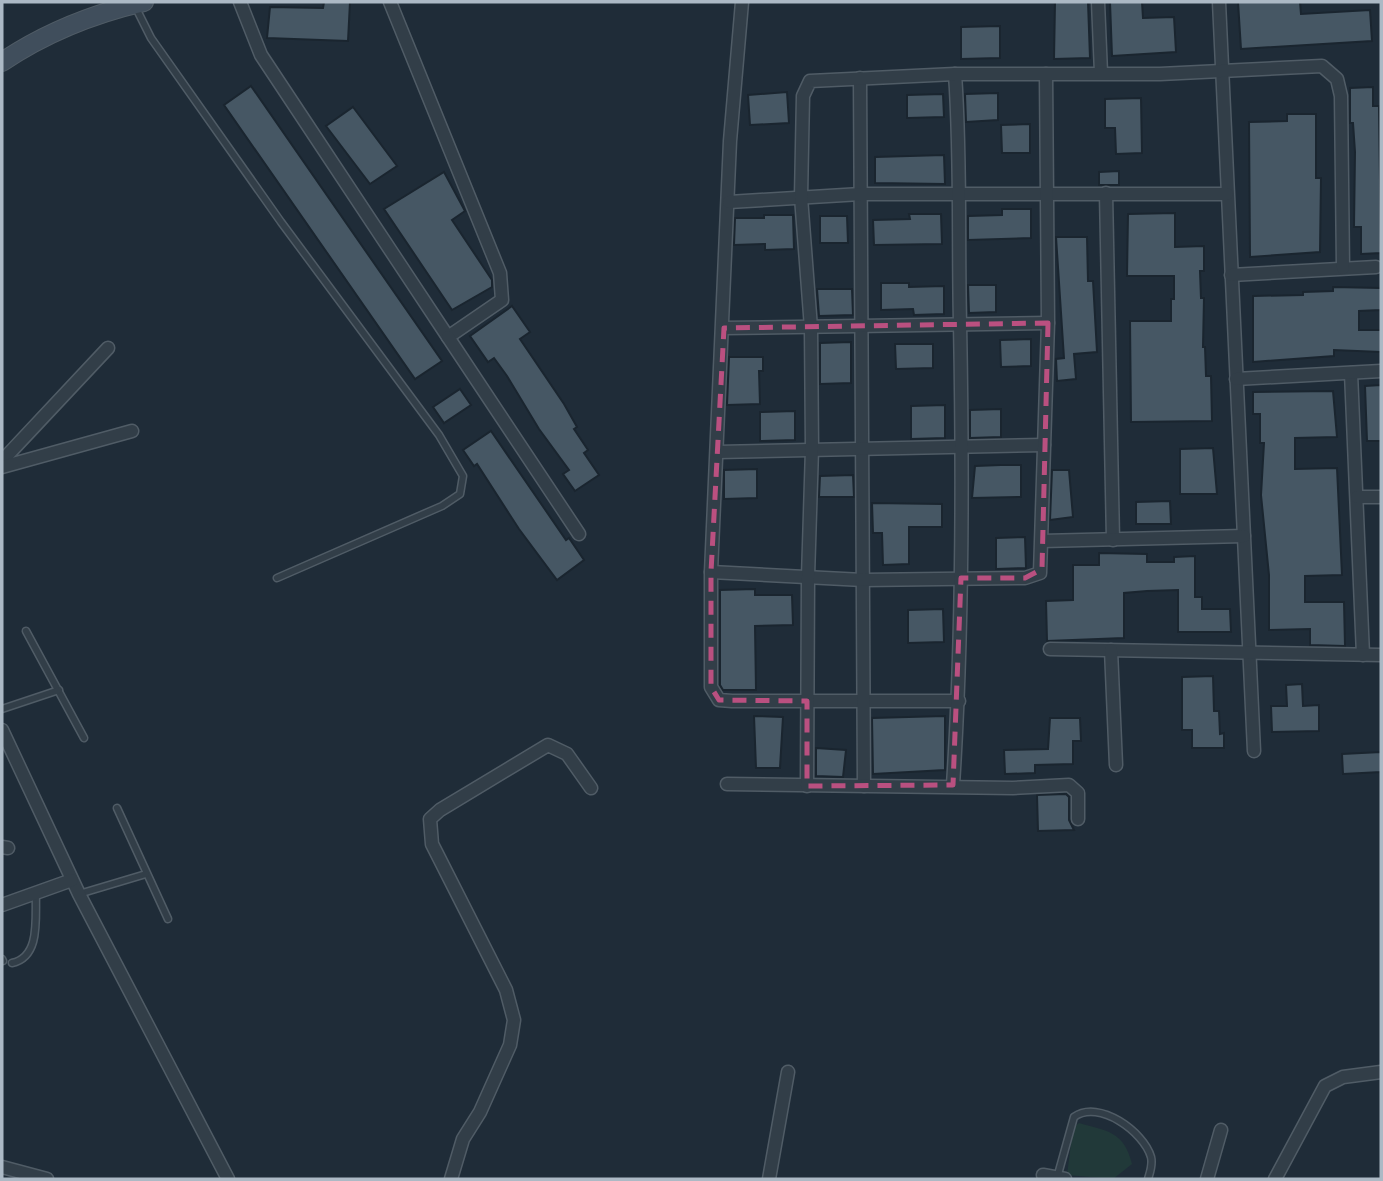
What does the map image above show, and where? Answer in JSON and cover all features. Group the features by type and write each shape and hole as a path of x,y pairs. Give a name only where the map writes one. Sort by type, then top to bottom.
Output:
{"street":[{"path":"240,2 261,55 579,534"},
{"path":"390,2 500,273 504,291 502,300 448,337"},
{"path":"742,2 730,141 724,328 710,572 711,669 715,696 719,700 732,701 959,701"},
{"path":"1098,2 1101,73"},
{"path":"1219,2 1254,751"},
{"path":"2,62 33,41 103,6 139,3"},
{"path":"807,786 808,578 813,449 811,328 801,197 806,86 810,81 954,74 1221,70 1313,65 1330,71 1337,79 1341,96 1343,268"},
{"path":"953,786 959,701 963,448 961,193 954,74"},
{"path":"710,572 863,580 1035,577 1042,569 1048,323 1046,74"},
{"path":"860,78 864,786"},
{"path":"1106,193 1113,540"},
{"path":"729,202 861,194 1227,194"},
{"path":"1231,275 1376,267"},
{"path":"724,328 862,328 1048,323"},
{"path":"2,461 108,348"},
{"path":"1236,379 1381,371"},
{"path":"1351,373 1363,655"},
{"path":"2,467 132,431"},
{"path":"718,452 1044,445"},
{"path":"1357,497 1381,497"},
{"path":"1042,541 1244,536"},
{"path":"1050,649 1381,655"},
{"path":"1111,650 1116,765"},
{"path":"2,730 79,894 228,1179"},
{"path":"451,1179 463,1139 480,1112 510,1045 514,1020 506,990 432,844 430,819 450,803 548,745 561,748 591,788"},
{"path":"727,785 1030,788 1069,785 1078,793 1078,819"},
{"path":"2,905 72,880"},
{"path":"769,1179 789,1072"},
{"path":"1275,1179 1325,1086 1343,1077 1381,1072"},
{"path":"1207,1179 1221,1130"},
{"path":"2,1167 47,1179"},
{"path":"1042,1175 1061,1178"}],"lane":[{"path":"139,3 151,38 281,222 439,435 463,476 460,494 442,506 277,578"},
{"path":"26,631 84,738"},
{"path":"2,709 59,690"},
{"path":"117,808 167,919"},
{"path":"79,894 146,874"},
{"path":"12,963 26,958 32,950 36,894"},
{"path":"1061,1178 1074,1117 1089,1112 1114,1117 1141,1140 1150,1154 1152,1165 1148,1179"}],"highlighted area":[{"path":"1048,323 1042,569 1025,578 961,578 953,785 807,786 807,701 719,700 711,687 711,572 724,328"}],"green space":[{"path":"1079,1123 1113,1134 1124,1145 1132,1164 1113,1179 1067,1175 1073,1128"}],"building":[{"path":"324,2 350,2 348,41 267,38 270,7 323,8"},
{"path":"1055,2 1088,2 1090,58 1054,59"},
{"path":"1110,2 1142,2 1143,18 1174,17 1176,52 1112,56"},
{"path":"1238,2 1300,2 1301,14 1370,10 1372,41 1241,49"},
{"path":"1000,26 1000,58 961,59 961,27"},
{"path":"251,86 442,361 415,379 224,105"},
{"path":"1373,87 1373,106 1379,106 1381,253 1361,254 1361,227 1354,227 1355,152 1353,123 1350,123 1350,88"},
{"path":"787,92 789,123 750,125 748,95"},
{"path":"998,93 998,120 966,122 965,94"},
{"path":"943,94 944,117 907,118 907,95"},
{"path":"1141,98 1142,153 1116,154 1115,128 1105,128 1105,99"},
{"path":"353,107 397,166 370,184 326,126"},
{"path":"1287,114 1316,114 1316,178 1321,178 1320,252 1250,257 1249,122 1287,121"},
{"path":"1030,124 1030,153 1002,153 1001,125"},
{"path":"944,155 945,184 875,183 875,157"},
{"path":"1119,171 1119,185 1099,185 1099,172"},
{"path":"444,172 465,211 452,220 492,280 492,287 452,310 384,209"},
{"path":"1002,209 1031,209 1031,238 968,240 968,216 1002,215"},
{"path":"1175,213 1175,247 1204,246 1204,271 1200,271 1201,298 1204,298 1203,347 1206,376 1211,376 1212,421 1131,422 1130,321 1171,321 1174,276 1127,276 1128,214"},
{"path":"909,214 941,214 942,244 874,245 873,220 910,219"},
{"path":"764,215 793,215 794,249 765,250 765,244 734,245 735,218 764,218"},
{"path":"820,216 847,216 848,243 820,243"},
{"path":"1056,237 1087,237 1088,281 1093,281 1097,352 1074,354 1076,379 1057,381 1056,359 1064,358"},
{"path":"881,283 909,283 909,287 944,286 944,314 914,315 913,309 881,310"},
{"path":"968,285 996,285 996,312 969,313"},
{"path":"1333,287 1381,288 1381,310 1359,311 1359,330 1381,330 1381,352 1334,350 1334,356 1253,362 1253,296 1303,295 1303,292 1333,291"},
{"path":"817,289 852,289 853,315 819,316"},
{"path":"512,306 530,332 520,339 564,404 577,427 574,429 588,450 584,453 599,475 575,491 563,474 569,470 539,429 507,376 494,358 488,362 470,336"},
{"path":"1031,339 1031,366 1001,367 1000,340"},
{"path":"851,342 851,383 820,384 820,343"},
{"path":"895,344 933,344 933,368 896,369"},
{"path":"729,357 763,357 763,371 759,371 760,404 727,405"},
{"path":"1381,385 1381,441 1367,441 1365,386"},
{"path":"460,389 471,405 444,423 433,407"},
{"path":"1333,391 1337,437 1295,438 1295,469 1337,468 1342,575 1305,576 1305,602 1344,602 1345,646 1310,645 1310,629 1269,630 1269,575 1261,495 1264,443 1260,443 1260,414 1253,414 1253,392"},
{"path":"945,405 945,438 911,439 911,406"},
{"path":"1001,409 1001,437 970,438 970,410"},
{"path":"795,411 795,440 760,441 760,412"},
{"path":"491,431 566,540 569,538 584,560 557,580 519,529 477,464 474,466 463,450"},
{"path":"1213,448 1217,494 1180,494 1180,449"},
{"path":"1021,465 1021,497 972,498 975,466"},
{"path":"757,469 757,498 724,499 724,470"},
{"path":"1052,470 1069,470 1073,517 1050,520"},
{"path":"853,475 854,497 819,497 820,476"},
{"path":"1170,501 1171,524 1136,524 1136,502"},
{"path":"872,503 942,504 942,527 909,527 909,564 883,565 882,533 873,533"},
{"path":"1025,537 1026,568 996,569 996,538"},
{"path":"1099,553 1147,554 1147,562 1174,562 1174,557 1195,556 1195,597 1202,597 1202,609 1230,609 1231,632 1178,632 1178,590 1147,591 1124,593 1124,638 1047,641 1046,601 1073,600 1073,565 1099,565"},
{"path":"755,589 755,595 792,595 793,625 755,626 756,690 723,690 720,685 720,590"},
{"path":"943,609 944,642 908,643 908,610"},
{"path":"1213,676 1214,711 1219,711 1224,748 1192,748 1192,730 1182,730 1182,677"},
{"path":"1302,684 1303,706 1319,705 1319,731 1272,732 1271,706 1287,706 1286,685"},
{"path":"754,716 783,717 780,768 756,768"},
{"path":"945,716 945,770 873,774 872,718"},
{"path":"1050,718 1080,718 1081,741 1073,741 1073,764 1035,765 1035,773 1005,774 1004,750 1048,749"},
{"path":"816,748 846,750 843,777 816,776"},
{"path":"1381,752 1381,772 1343,774 1342,754"},
{"path":"1066,794 1069,797 1069,820 1074,830 1038,831 1037,795"}]}
